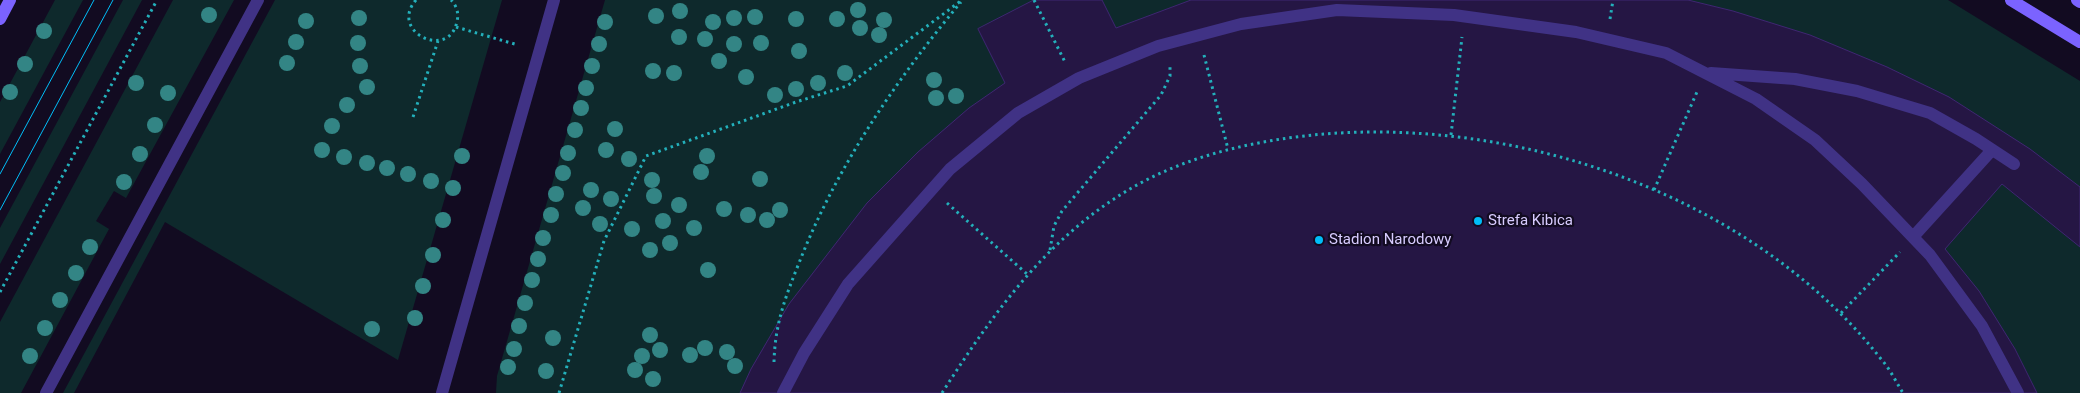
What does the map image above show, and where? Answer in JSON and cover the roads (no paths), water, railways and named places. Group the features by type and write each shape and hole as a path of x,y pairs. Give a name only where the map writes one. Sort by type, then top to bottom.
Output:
{"main road":[{"path":"0,19 10,0"},
{"path":"2011,0 2080,42"}],"street":[{"path":"46,393 258,0"},
{"path":"442,393 554,0"},
{"path":"783,393 804,353 848,284 950,169 1018,113 1080,78 1167,43 1241,24 1337,10 1454,15 1576,32 1666,53 1756,99 1815,140 1862,184 1930,255 1982,326 2018,393"},
{"path":"1705,73 1795,79 1857,91 1930,113 2014,164"},
{"path":"1913,237 1992,150"}],"tram line":[{"path":"0,174 94,0"},
{"path":"0,210 113,0"}],"place":[{"name":"Strefa Kibica","path":"1478,221"},
{"name":"Stadion Narodowy","path":"1319,240"}]}
